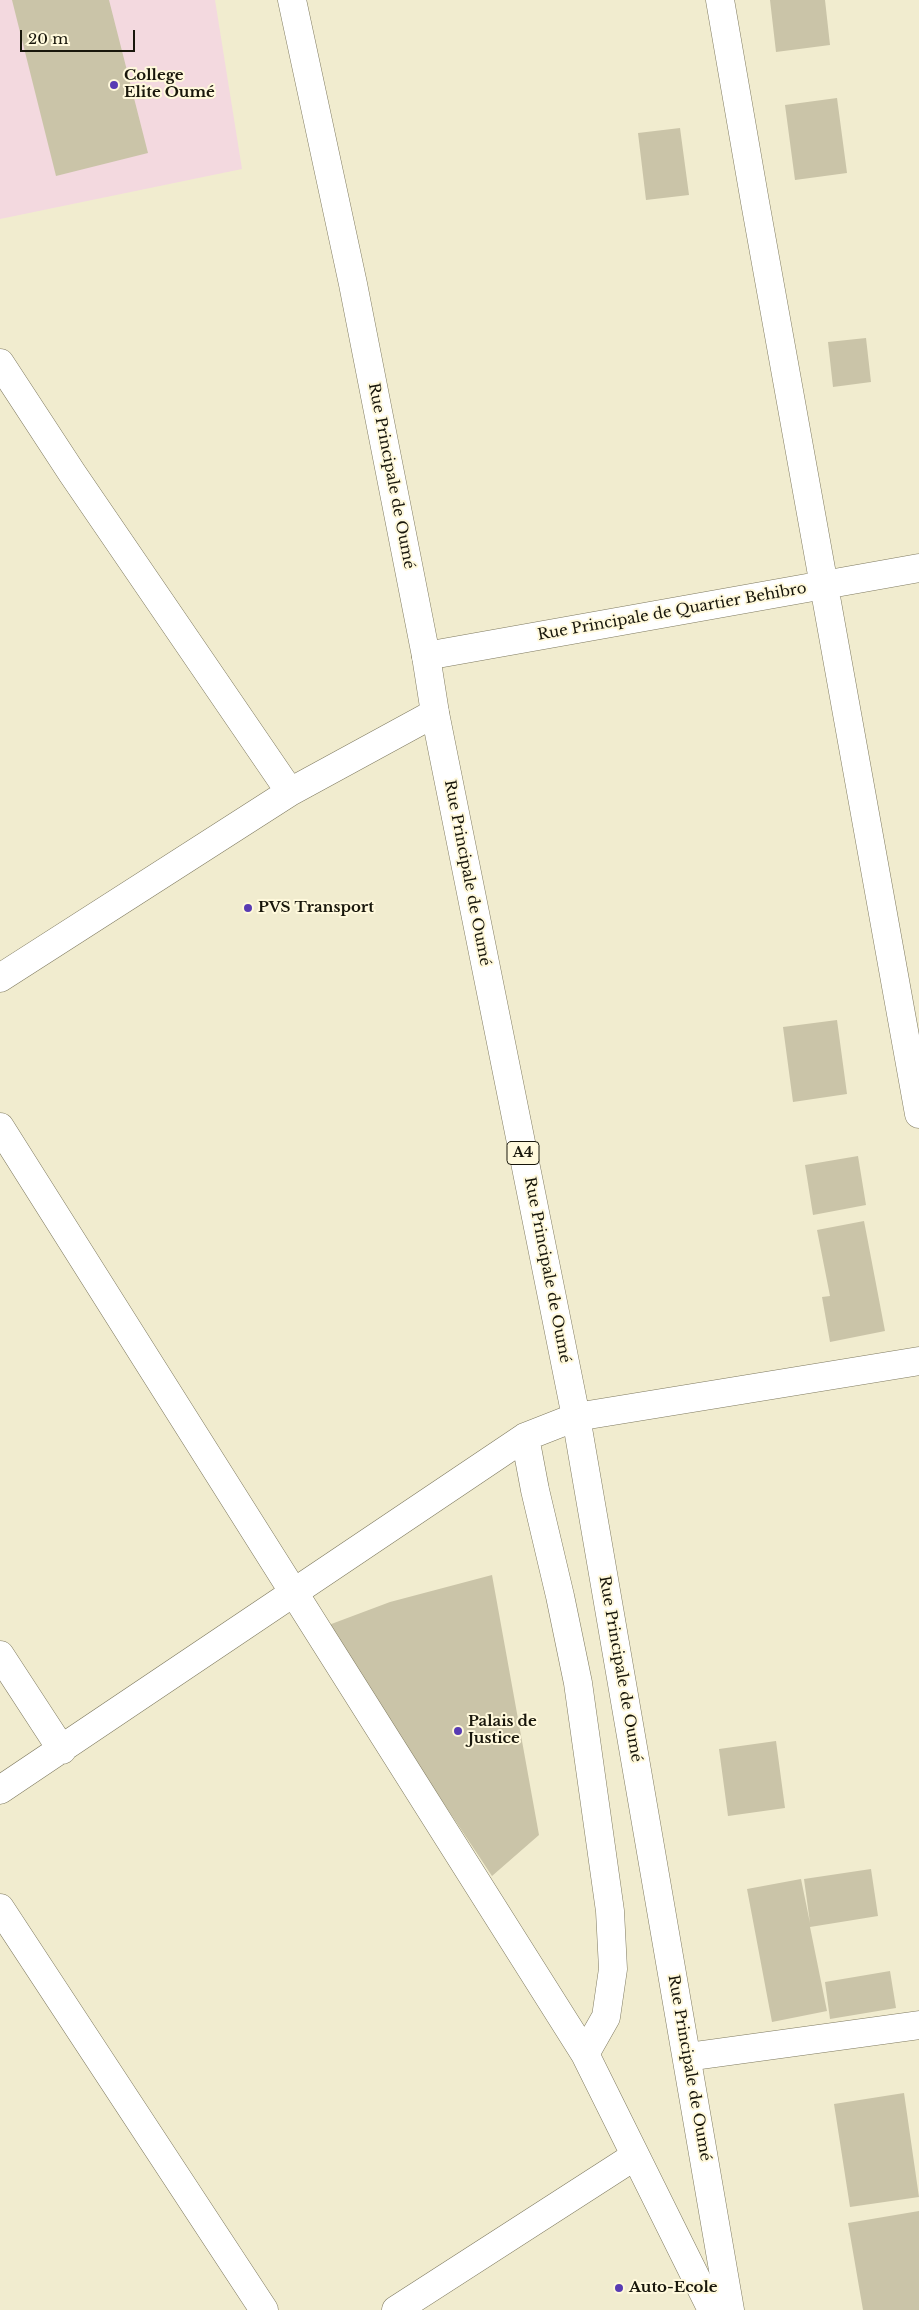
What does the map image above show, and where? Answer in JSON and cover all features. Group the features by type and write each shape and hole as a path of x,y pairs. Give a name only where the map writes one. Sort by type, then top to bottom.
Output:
{"street":[{"name":"Rue Principale de Oumé","path":"292,0 355,294 426,656 435,713 576,1417 688,2057 730,2310"},
{"path":"720,0 919,1114"},
{"path":"0,363 290,792"},
{"name":"Rue Principale de Quartier Behibro","path":"426,656 919,568"},
{"path":"0,978 290,792 435,713"},
{"path":"0,1127 585,2054 712,2310"},
{"path":"0,1790 525,1437 576,1417 919,1361"},
{"path":"525,1437 578,1683 610,1910 614,1969 606,2017 585,2054"},
{"path":"0,1655 62,1750"},
{"path":"0,1908 264,2310"},
{"path":"688,2057 919,2025"},
{"path":"396,2310 635,2156"}],"shaded area":[{"name":"College Elite Oumé","path":"0,0 215,0 242,169 0,219"}],"building":[{"path":"12,0 109,0 148,153 56,176"},
{"path":"770,0 825,0 830,45 776,52"},
{"path":"837,98 847,173 795,180 785,105"},
{"path":"680,128 689,195 646,200 638,133"},
{"path":"866,338 871,382 833,387 828,342"},
{"path":"837,1020 847,1094 793,1102 783,1027"},
{"path":"858,1156 866,1205 813,1215 805,1165"},
{"path":"864,1221 885,1331 830,1342 822,1297 830,1296 817,1230"},
{"name":"Palais de Justice","path":"492,1575 539,1835 492,1876 326,1626 390,1602"},
{"path":"776,1741 785,1808 728,1816 719,1749"},
{"path":"871,1869 878,1916 810,1927 827,2011 772,2022 747,1889 801,1879 810,1923 804,1879"},
{"path":"890,1971 896,2008 830,2019 825,1982"},
{"path":"904,2093 919,2197 850,2207 834,2104"},
{"path":"919,2211 919,2310 863,2310 848,2223"}],"place":[{"name":"College Elite Oumé","path":"114,85"},
{"name":"PVS Transport","path":"248,908"},
{"name":"Palais de Justice","path":"458,1731"},
{"name":"Auto-Ecole","path":"619,2288"}]}
